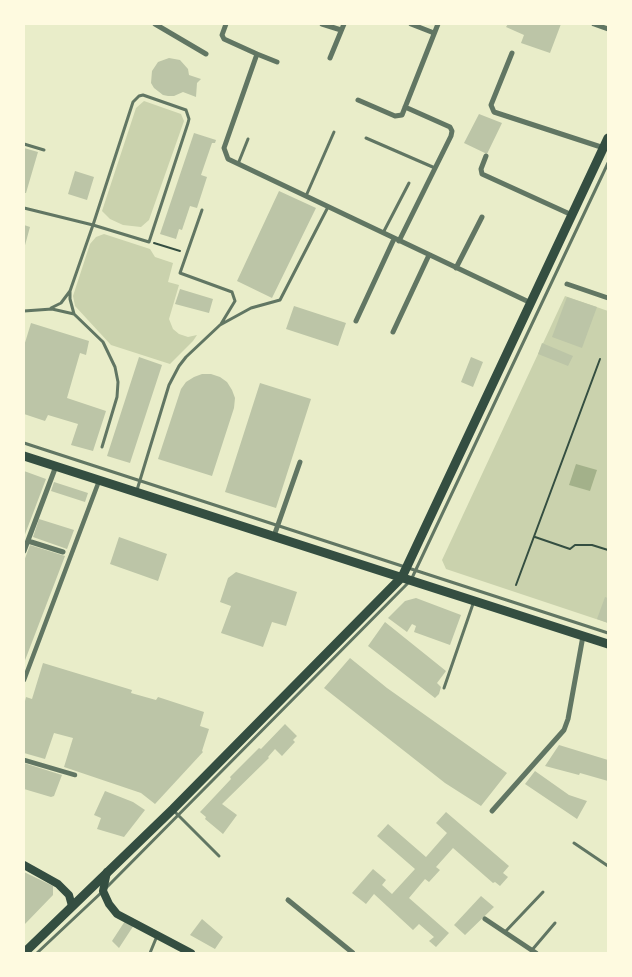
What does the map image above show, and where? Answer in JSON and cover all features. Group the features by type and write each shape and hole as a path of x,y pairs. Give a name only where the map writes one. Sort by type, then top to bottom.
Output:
{"main road":[{"path":"24,953 107,872 175,813 411,569 530,303 608,138"},
{"path":"24,456 608,644"},
{"path":"24,865 58,884 69,895 72,906"},
{"path":"107,872 103,891 109,904 117,914 191,953"}],"street":[{"path":"155,24 206,54"},
{"path":"226,24 222,37 225,41 277,62"},
{"path":"322,24 341,30"},
{"path":"330,58 344,24"},
{"path":"411,24 434,34"},
{"path":"358,100 395,116 402,115 438,24"},
{"path":"594,24 608,29"},
{"path":"512,53 491,105 494,112 604,148"},
{"path":"257,54 224,148 225,154 231,161 530,303"},
{"path":"356,320 451,136 452,131 450,128 405,107"},
{"path":"486,156 480,172 484,176 572,215"},
{"path":"456,268 482,217"},
{"path":"394,332 429,255"},
{"path":"567,284 608,298"},
{"path":"274,536 300,462"},
{"path":"24,550 56,466"},
{"path":"24,680 100,480"},
{"path":"28,540 64,552"},
{"path":"492,811 564,730 568,720 584,636"},
{"path":"24,760 76,775"},
{"path":"288,900 353,953"},
{"path":"485,919 532,951"}],"lane":[{"path":"24,208 93,225 149,242 189,119 186,110 144,95 139,96 133,102 93,225 70,291 61,303 48,309"},
{"path":"306,197 334,132"},
{"path":"366,138 435,168"},
{"path":"237,164 248,139"},
{"path":"24,144 44,150"},
{"path":"37,953 103,891 175,813 411,580 411,569 608,164"},
{"path":"383,233 410,184"},
{"path":"136,492 172,378 186,357 220,325 251,308 280,300 328,207"},
{"path":"202,210 180,273 232,292 235,301 220,325"},
{"path":"70,291 74,314 103,342 115,368 118,382 117,398 102,447"},
{"path":"24,311 48,309 74,314"},
{"path":"24,443 608,633"},
{"path":"444,688 474,600"},
{"path":"175,813 219,856"},
{"path":"574,843 608,866"},
{"path":"505,933 543,892"},
{"path":"523,953 532,951 556,923"},
{"path":"150,953 158,936"}],"path":[{"path":"149,242 186,253"},
{"path":"516,585 600,359"},
{"path":"534,537 570,549 576,545 592,544 608,550"}],"shaded area":[{"path":"144,101 181,114 184,121 149,220 141,227 123,225 110,219 102,211 136,108"},
{"path":"104,234 150,249 155,257 173,263 168,282 179,285 169,319 173,329 179,334 188,337 197,335 170,364 111,345 75,306 73,296 90,244 96,237"},
{"path":"565,296 608,311 608,623 446,569 442,560"},
{"path":"576,464 597,470 590,491 569,485"}],"building":[{"path":"508,24 561,24 550,53 521,43 524,35 506,27"},
{"path":"169,58 180,60 188,69 189,75 201,79 197,83 196,97 183,92 174,96 163,95 154,88 151,83 152,71 158,62"},
{"path":"479,114 502,123 487,154 464,143"},
{"path":"194,133 216,140 215,143 212,143 201,175 207,177 197,208 190,206 182,230 179,229 176,239 160,234"},
{"path":"24,148 38,152 26,193 24,193"},
{"path":"75,171 94,177 87,200 68,194"},
{"path":"279,191 316,208 272,298 237,281"},
{"path":"24,225 30,227 24,249"},
{"path":"180,289 213,299 209,313 175,304"},
{"path":"567,297 597,307 582,348 552,337"},
{"path":"294,306 346,323 338,346 286,329"},
{"path":"31,323 89,341 86,355 80,353 67,398 106,411 93,451 71,445 78,424 48,415 45,421 24,414 24,346"},
{"path":"542,343 573,356 568,366 538,354"},
{"path":"139,357 162,365 130,463 107,456"},
{"path":"471,357 483,362 473,387 461,382"},
{"path":"202,374 211,374 227,382 235,398 234,408 212,476 158,459 181,389 186,382"},
{"path":"260,383 311,399 276,508 225,492"},
{"path":"24,471 46,479 24,537"},
{"path":"54,482 88,493 85,502 51,491"},
{"path":"39,519 74,530 67,549 33,537"},
{"path":"119,537 167,554 158,581 110,564"},
{"path":"30,545 65,556 24,663 24,561"},
{"path":"236,572 297,592 286,626 272,622 263,647 221,633 231,606 220,602 228,578"},
{"path":"605,597 608,598 608,623 597,619"},
{"path":"416,598 461,615 450,645 414,632 416,626 412,624 407,632 388,618 405,601"},
{"path":"385,622 446,671 437,683 441,687 439,694 435,698 368,646"},
{"path":"350,658 387,688 507,773 481,806 445,783 324,688"},
{"path":"43,663 132,690 131,693 156,700 158,697 204,712 200,726 209,729 203,752 155,804 141,793 64,767 73,738 54,733 45,759 24,753 24,705 26,697 32,699"},
{"path":"285,724 297,736 293,740 295,742 282,756 275,749 269,758 222,804 237,815 223,834 205,819 206,817 200,812 231,779 230,777"},
{"path":"559,745 608,760 608,781 545,766"},
{"path":"24,763 62,775 54,796 51,797 24,789"},
{"path":"535,771 569,795 587,801 577,819 525,784"},
{"path":"105,791 133,802 145,810 124,837 97,829 101,818 94,815"},
{"path":"446,812 509,866 503,873 508,877 500,886 495,882 493,883 453,848 436,867 440,870 429,882 425,879 409,898 449,933 436,947 429,941 434,937 419,924 413,930 374,894 366,904 352,893 373,869 386,880 382,885 392,894 415,869 377,836 388,824 426,857 447,833 436,823"},
{"path":"24,872 53,886 53,895 24,925"},
{"path":"481,896 494,907 465,935 454,925"},
{"path":"202,919 223,937 215,949 190,935"},
{"path":"125,921 134,925 119,948 112,941"}]}
